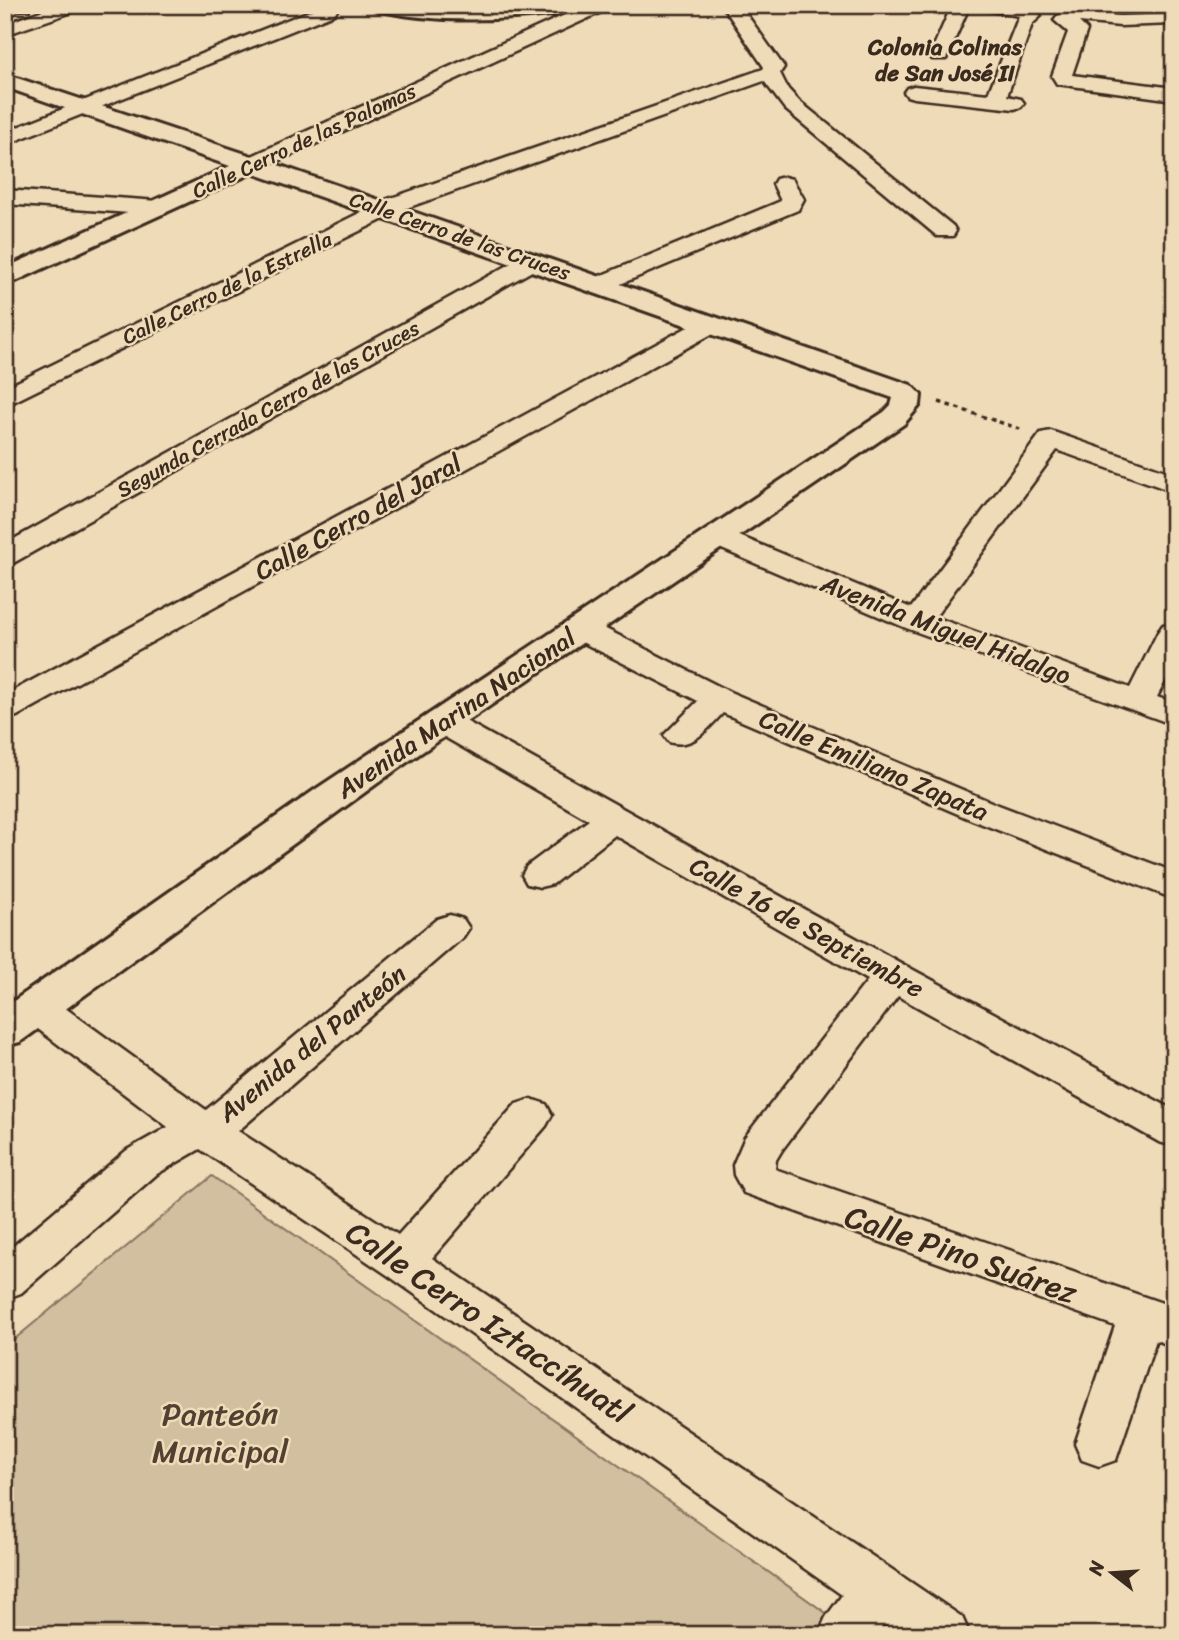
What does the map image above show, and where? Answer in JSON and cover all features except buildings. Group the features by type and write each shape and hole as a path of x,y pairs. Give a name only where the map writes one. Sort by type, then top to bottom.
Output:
{"street":[{"path":"5,30 75,5"},
{"path":"380,5 474,12 540,11 590,5"},
{"name":"Calle Cerro de las Palomas","path":"5,278 602,5"},
{"path":"730,5 774,67 770,73 779,92 944,231"},
{"path":"939,55 961,5"},
{"path":"977,5 1120,21 1174,19"},
{"path":"914,92 1005,102 1024,21 1031,9"},
{"path":"5,139 328,10"},
{"path":"1064,14 1078,30 1062,76 1064,80 1174,94"},
{"name":"Calle Cerro de la Estrella","path":"5,398 384,210 770,73"},
{"name":"Calle Cerro de las Cruces","path":"5,80 901,391 907,395 907,401"},
{"path":"598,285 789,193"},
{"path":"5,197 158,208"},
{"name":"Segunda Cerrada Cerro de las Cruces","path":"5,556 531,262"},
{"name":"Calle Cerro del Jaral","path":"5,709 710,325"},
{"name":"Avenida Marina Nacional","path":"21,1018 276,834 441,721 720,538 894,418 907,401"},
{"path":"917,621 1051,439 1174,484"},
{"name":"Avenida Miguel Hidalgo","path":"720,538 917,621 1174,715"},
{"name":"Calle Emiliano Zapata","path":"581,629 719,699 984,812 1174,886"},
{"path":"1138,703 1174,632"},
{"path":"681,735 719,699"},
{"name":"Calle 16 de Septiembre","path":"441,721 892,976 1174,1130"},
{"path":"540,875 613,819"},
{"name":"Avenida del Panteón","path":"5,1280 142,1161 170,1144 219,1123 246,1104 450,928"},
{"name":"Calle Pino Suárez","path":"892,976 767,1138 752,1162 752,1172 759,1181 782,1191 1157,1322"},
{"name":"Calle Cerro Iztaccíhuatl","path":"21,1018 203,1130 402,1261 944,1635"},
{"path":"402,1261 531,1115"},
{"path":"1099,1444 1157,1322"},
{"path":"844,1635 878,1590"}],"path":[{"path":"907,401 954,405 1051,439"}],"shaded area":[{"path":"1100,5 1174,5 1174,13 1112,16"}],"green space":[{"name":"Panteón Municipal","path":"212,1176 847,1628 841,1635 5,1635 5,1347"}],"district":[{"name":"Colonia Colinas de San José II","path":"945,60"}]}
